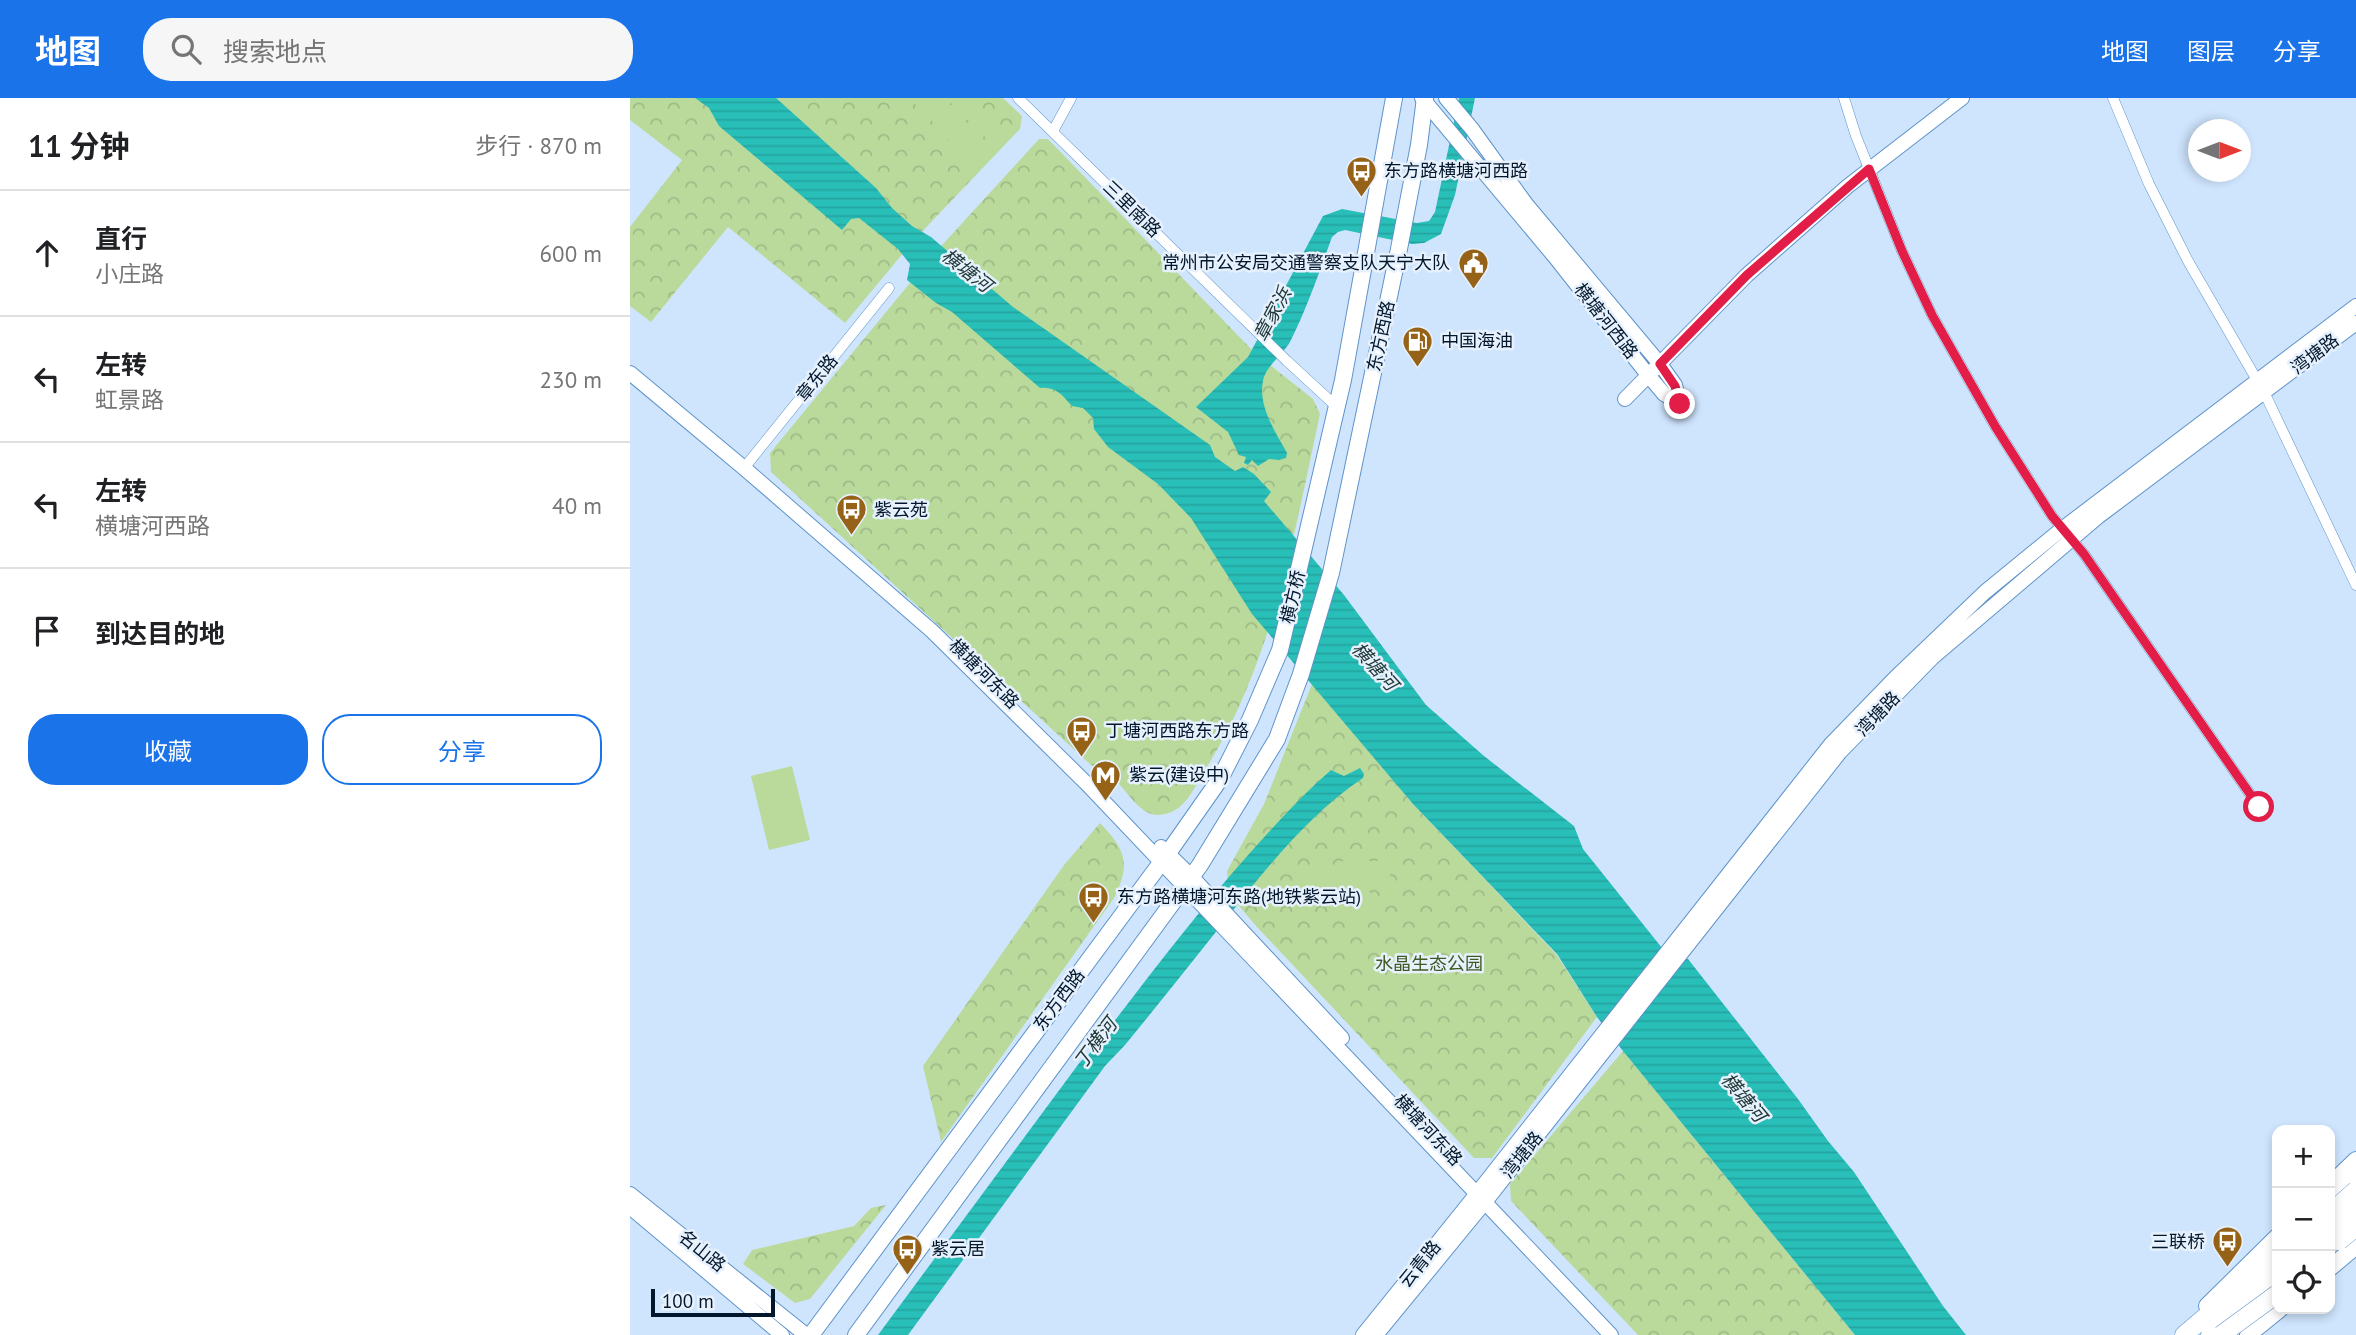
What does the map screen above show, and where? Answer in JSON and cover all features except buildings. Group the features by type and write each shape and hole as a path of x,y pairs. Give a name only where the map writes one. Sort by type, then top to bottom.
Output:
{"highway":[{"path":"2335,1200 2356,1177"},
{"path":"2335,1203 2356,1190"},
{"path":"2335,1244 2349,1229 2356,1209"},
{"path":"2184,1335 2272,1257"},
{"path":"2210,1335 2272,1281"},
{"path":"2222,1335 2272,1298"}],"main road":[{"name":"东方西路","path":"1305,544 1337,407 1394,98"},
{"name":"东方西路","path":"1331,573 1406,215 1424,99"},
{"name":"横方桥","path":"1280,650 1305,544"},
{"name":"横方桥","path":"1301,674 1331,573"},
{"name":"东方西路","path":"811,1335 1220,779 1250,720 1280,650"},
{"name":"东方西路","path":"856,1335 1188,881 1277,739 1301,674"},
{"path":"2335,1180 2356,1160"},
{"path":"2335,1202 2356,1185"},
{"path":"2195,1317 2272,1242"},
{"path":"2335,1264 2356,1246"},
{"path":"2174,1335 2272,1256"},
{"path":"2222,1335 2272,1291"},
{"path":"2248,1335 2274,1314"}],"street":[{"name":"三里南路","path":"1018,98 1337,407"},
{"path":"1053,131 1071,98"},
{"path":"1844,98 1856,136 1902,251 1932,315 1995,426 2052,516 2259,807"},
{"path":"1625,399 1747,275 1869,169 1962,98"},
{"path":"2113,98 2160,206 2188,261 2261,387 2356,585"},
{"name":"横塘河西路","path":"1424,99 1555,257 1648,375 1664,394 1680,404 1675,386 1660,364 1526,204 1451,103"},
{"name":"章东路","path":"744,468 889,288"},
{"path":"2261,387 2356,306"},
{"name":"湾塘路","path":"1483,1195 1680,946 1840,752 1932,658 2067,534 2099,516 2261,387 2356,323"},
{"name":"横塘河东路","path":"630,373 744,468 765,480 937,627 1188,881 1611,1335"},
{"name":"名山路","path":"630,1194 806,1335"},
{"name":"横塘河东路","path":"1483,1195 1623,1335"},
{"name":"云青路","path":"1363,1335 1483,1195"},
{"name":"云青路","path":"1376,1335 1483,1195"},
{"name":"名山路","path":"630,1207 782,1335"},
{"path":"2335,1212 2349,1229"}],"green space":[{"path":"630,98 1003,98 1022,116 1020,129 915,239 845,323 728,227 651,322 630,306 630,227 682,160 630,120"},
{"path":"909,98 944,98 957,112 940,129"},
{"path":"946,98 973,98 1009,134 995,147"},
{"path":"960,116 993,149 975,166 942,133"},
{"path":"1039,139 1048,139 1255,353 1313,399 1320,414 1278,598 1248,687 1192,793 1181,806 1167,814 1158,815 1145,811 1114,779 1091,765 771,472 770,453 933,255"},
{"name":"水晶生态公园","path":"1312,684 1413,804 1556,954 1597,1017 1492,1158 1474,1158 1232,898 1227,871 1264,804"},
{"path":"792,766 810,840 769,850 751,776"},
{"path":"1100,823 1116,841 1123,858 1123,876 1114,898 941,1142 923,1066 1064,865"},
{"path":"1342,861 1390,861 1390,888 1341,887"},
{"path":"1296,872 1336,872 1336,900 1296,900"},
{"path":"1338,892 1370,892 1370,919 1338,919"},
{"path":"1623,1051 1855,1335 1638,1335 1511,1201 1510,1184"},
{"path":"886,1205 810,1299 795,1303 743,1264 752,1250 854,1226 871,1208"}],"water":[{"name":"横塘河","path":"695,98 776,98 876,188 892,208 912,226 931,237 1013,307 1210,445 1215,457 1235,471 1243,467 1254,474 1271,492 1264,501 1344,595 1426,705 1484,756 1574,826 1583,849 1666,953 1688,959 1854,1172 1943,1306 1966,1335 1855,1335 1623,1051 1597,1017 1557,954 1413,804 1252,614 1191,518 1158,484 1108,447 1094,429 1093,418 1083,408 1072,406 1055,390 1040,388 952,312 907,280 910,264 898,249 859,218 851,219 842,230 719,126 709,108"},
{"name":"章家浜","path":"1459,98 1475,98 1455,195 1441,234 1424,243 1412,244 1345,230 1332,237 1290,342 1264,377 1262,387 1265,407 1287,453 1286,458 1269,459 1258,466 1252,460 1248,465 1244,463 1246,457 1239,455 1228,432 1196,407 1248,357 1323,216 1342,209 1417,223 1429,221 1435,212"},
{"path":"1360,768 1364,774 1363,778 1322,810 1285,847 1125,1045 1105,1066 908,1335 878,1335 1080,1062 1228,878 1288,811 1331,770 1344,776"}],"place":[{"name":"东方路横塘河西路","path":"1361,198"},
{"name":"常州市公安局交通警察支队天宁大队","path":"1473,290"},
{"name":"中国海油","path":"1418,368"},
{"name":"紫云苑","path":"851,537"},
{"name":"丁塘河西路东方路","path":"1082,758"},
{"name":"紫云(建设中)","path":"1106,802"},
{"name":"东方路横塘河东路(地铁紫云站)","path":"1094,924"},
{"name":"三联桥","path":"2228,1269"},
{"name":"紫云居","path":"908,1276"}],"route":[{"path":"1680,404 1675,386 1660,364 1747,275 1869,169 1902,251 1932,315 1995,426 2052,516 2084,554 2259,807"}],"water label":[{"name":"丁横河","path":"1095,1043"}]}
